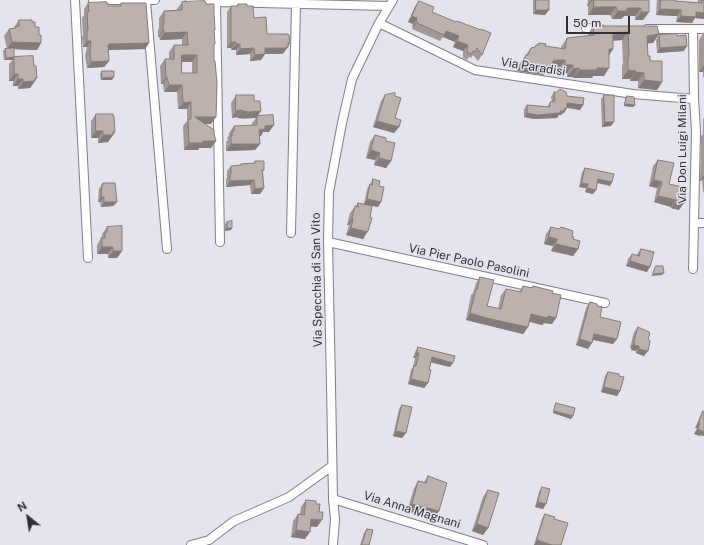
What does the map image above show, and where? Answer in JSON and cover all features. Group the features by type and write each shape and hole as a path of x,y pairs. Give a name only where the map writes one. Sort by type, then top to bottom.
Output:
{"street":[{"path":"75,0 88,258"},
{"path":"93,0 155,0"},
{"path":"190,0 296,4 391,3"},
{"path":"146,1 167,249"},
{"path":"216,2 220,242"},
{"name":"Via Specchia di San Vito","path":"333,545 335,519 332,466 328,242 329,192 352,79 379,23 391,3"},
{"path":"291,233 296,4"},
{"name":"Via Paradisi","path":"379,23 475,70 633,94 694,100"},
{"path":"586,28 609,29"},
{"path":"640,29 704,29"},
{"name":"Via Don Luigi Milani","path":"693,269 694,223 700,131 694,100 694,30"},
{"path":"694,223 704,223"},
{"name":"Via Pier Paolo Pasolini","path":"328,242 606,303"},
{"path":"191,545 209,540 234,521 290,497 332,466"},
{"name":"Via Anna Magnani","path":"333,499 483,545"}],"building":[{"path":"536,0 549,0 549,10 536,10"},
{"path":"594,0 649,0 649,12 641,12 641,8 627,8 627,11 618,11 616,7 594,7"},
{"path":"661,0 702,3 702,0 704,0 704,13 696,12 696,17 681,16 681,10 660,9"},
{"path":"205,1 206,4 214,4 214,61 217,83 216,117 195,117 214,130 216,141 189,143 188,119 191,119 191,102 183,103 182,85 169,85 166,77 165,59 174,59 174,45 188,45 187,32 164,33 164,11 182,10 182,2","holes":["182,55 197,55 197,73 182,73"]},
{"path":"419,1 434,7 432,12 456,22 457,21 491,33 482,55 477,48 475,52 473,51 471,54 467,52 468,45 457,41 459,36 446,31 444,35 417,23 417,18 412,16"},
{"path":"88,3 108,3 108,6 121,6 121,3 146,3 149,43 109,44 109,61 91,62 91,41 87,41 87,12 89,12"},
{"path":"238,4 253,6 254,18 266,17 267,34 288,34 290,43 288,43 288,47 265,48 265,54 255,55 254,48 240,49 240,44 231,42 231,6 238,6"},
{"path":"19,20 32,20 32,22 35,22 35,27 39,27 41,43 12,42 9,29 19,26"},
{"path":"593,26 657,26 659,34 647,36 648,56 650,56 650,61 662,61 662,82 644,80 644,73 628,70 628,32 613,33 613,49 609,49 609,68 597,68 597,70 579,70 579,68 573,69 573,65 565,65 565,60 554,60 549,67 523,63 531,48 535,47 539,43 546,44 545,46 565,49 567,38 594,35"},
{"path":"677,34 677,36 686,35 687,46 660,48 659,35"},
{"path":"14,48 14,57 6,58 5,49"},
{"path":"33,56 37,78 35,78 35,81 23,82 23,79 18,79 18,74 14,74 14,57"},
{"path":"102,71 114,71 114,77 102,78"},
{"path":"560,89 566,92 567,96 584,98 583,105 567,103 567,108 564,109 565,111 560,111 560,113 537,115 527,113 527,105 550,107 550,102 555,101 554,92 557,92"},
{"path":"395,93 395,96 401,98 395,118 401,120 399,127 377,121 385,95"},
{"path":"236,95 254,95 254,101 260,101 261,111 236,111"},
{"path":"604,95 614,95 614,122 605,122"},
{"path":"627,96 634,97 635,105 625,104"},
{"path":"96,114 113,114 115,132 113,132 113,135 103,135 103,131 96,131"},
{"path":"273,115 274,125 265,126 265,129 259,130 260,144 231,144 231,136 232,131 234,131 234,126 257,125 257,116"},
{"path":"375,135 386,138 386,141 395,143 391,161 379,158 380,153 371,150"},
{"path":"658,160 674,163 669,184 687,188 684,203 658,196 662,182 654,180"},
{"path":"255,161 264,161 264,170 262,170 264,188 255,189 254,180 230,181 231,166 255,163"},
{"path":"585,168 614,174 612,182 598,179 596,190 587,188 588,184 582,183"},
{"path":"373,179 380,181 379,186 384,187 381,202 367,199 370,184 372,185"},
{"path":"103,183 115,183 117,202 104,202 104,197 101,197"},
{"path":"358,203 372,206 370,217 372,218 367,232 351,228 355,206 358,207"},
{"path":"232,221 232,228 227,228 227,222"},
{"path":"122,226 122,251 113,251 113,247 102,247 102,238 105,238 107,227"},
{"path":"551,227 559,229 561,227 573,231 573,239 580,241 578,249 556,244 557,239 549,237"},
{"path":"641,249 654,252 650,267 630,261 632,254 639,256"},
{"path":"656,266 663,266 664,273 653,274"},
{"path":"480,277 494,280 487,306 501,309 506,289 521,292 523,286 532,288 533,286 553,291 552,293 561,295 556,318 548,316 547,318 531,314 527,327 470,313"},
{"path":"590,302 602,307 600,317 621,322 617,339 594,334 592,343 580,339"},
{"path":"638,327 650,333 648,339 650,341 648,351 639,349 639,346 634,345"},
{"path":"418,347 455,356 453,363 432,357 428,383 411,379 414,365 416,366 419,353 417,353"},
{"path":"608,372 619,374 619,376 624,377 620,391 604,387"},
{"path":"556,403 575,408 573,416 554,411"},
{"path":"402,405 412,407 406,433 396,431"},
{"path":"703,411 704,412 704,432 698,429"},
{"path":"428,476 447,483 439,511 412,504 418,481 426,483"},
{"path":"542,487 550,489 546,504 538,502"},
{"path":"488,490 499,493 488,528 477,524"},
{"path":"306,500 316,501 316,504 320,504 319,512 323,512 322,520 311,519 310,532 296,530 298,514 304,515"},
{"path":"545,514 555,517 554,519 568,523 561,545 552,545 537,540"},
{"path":"367,529 373,530 369,545 362,545"}]}
